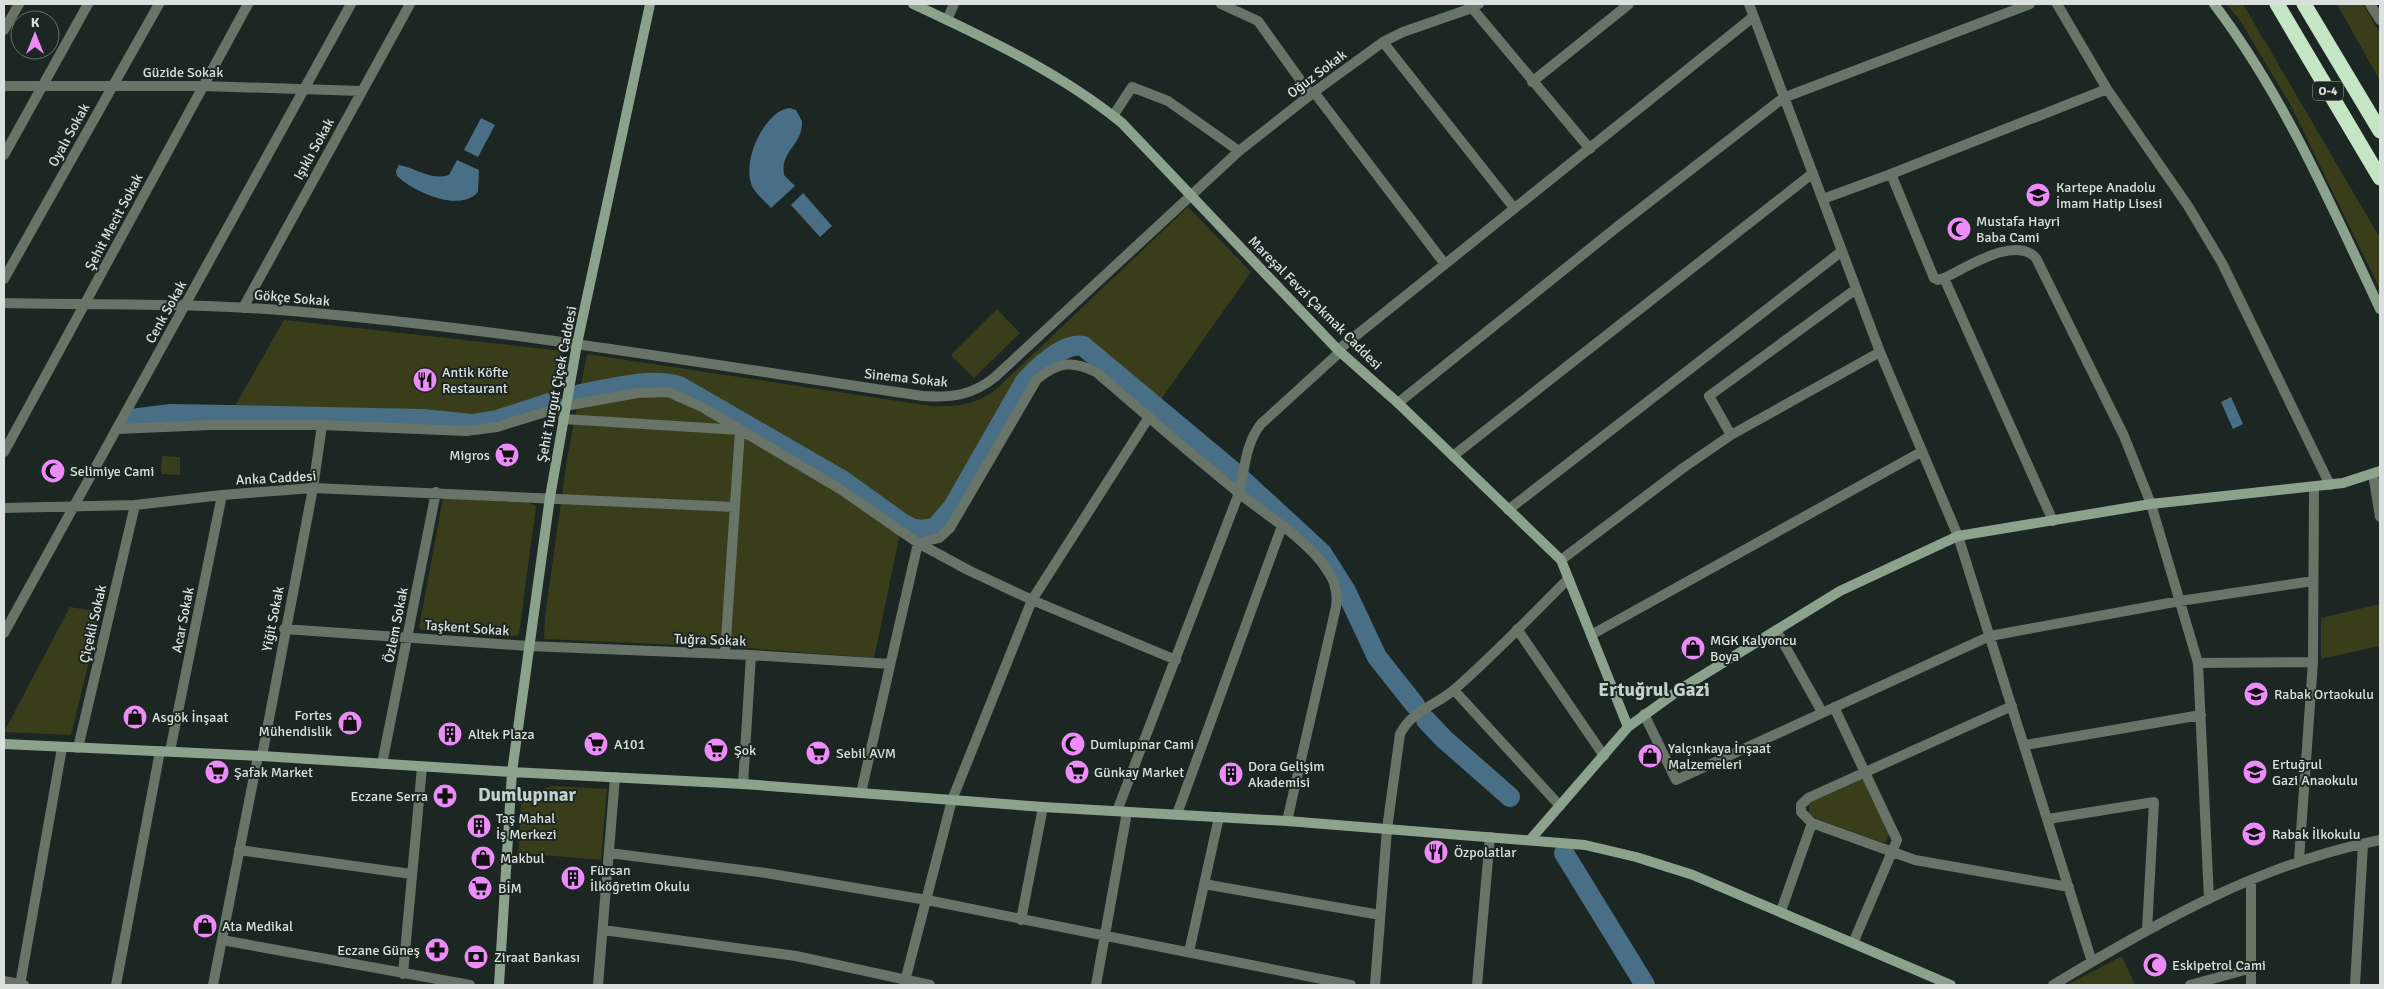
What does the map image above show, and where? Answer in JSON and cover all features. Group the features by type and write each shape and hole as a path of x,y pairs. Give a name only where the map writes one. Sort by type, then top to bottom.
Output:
{"highway":[{"name":"O-4","path":"2277,4 2380,178"},
{"name":"O-4","path":"2304,4 2380,132"}],"street":[{"path":"4,30 19,4"},
{"path":"4,155 88,4"},
{"name":"Oyalı Sokak","path":"4,280 159,4"},
{"name":"Şehit Mecit Sokak","path":"4,452 248,4"},
{"name":"Cenk Sokak","path":"4,633 351,4"},
{"name":"Işıklı Sokak","path":"243,308 410,4"},
{"name":"Şehit Turgut Çiçek Caddesi","path":"499,985 512,772 550,498 577,344 650,4"},
{"name":"Mareşal Fevzi Çakmak Caddesi","path":"913,4 1031,62 1114,116 1146,147 1190,196 1339,351 1398,403 1560,560 1628,727"},
{"path":"947,20 954,4"},
{"path":"1221,4 1258,21 1444,264"},
{"path":"1532,82 1629,4"},
{"path":"1749,4 1880,352 1958,536 2026,745 2092,962"},
{"path":"1398,403 1616,227 1784,98 2030,4"},
{"path":"2057,4 2107,89 2188,206 2222,264 2330,485"},
{"path":"2214,4 2231,26 2290,124 2324,190 2380,309"},
{"path":"2370,4 2380,20"},
{"path":"1475,6 1532,82 1590,149"},
{"name":"Oğuz Sokak","path":"1190,196 1239,151 1313,93 1383,42 1403,32 1475,6"},
{"path":"1096,985 1122,811 1239,493 1244,474 1246,452 1253,434 1261,424 1339,351 1444,264 1753,17"},
{"path":"1383,42 1514,208"},
{"name":"Güzide Sokak","path":"4,86 203,86 362,91"},
{"path":"1114,116 1132,86 1168,101 1239,151"},
{"path":"1823,199 2107,89"},
{"path":"1453,456 1813,173"},
{"path":"1891,174 1930,272 1938,280 2012,249 2027,250 2036,258 2124,436 2152,504 2198,663 2209,899"},
{"name":"Sinema Sokak","path":"577,344 923,396 958,396 983,386 995,377 1190,196"},
{"path":"1508,510 1842,250"},
{"path":"1944,278 2053,521"},
{"path":"1731,434 1709,396 1856,289"},
{"name":"Gökçe Sokak","path":"4,303 186,305 302,312 577,344"},
{"path":"1560,560 1731,434 1880,352"},
{"path":"918,543 940,538 950,528 1038,379 1051,368 1064,364 1081,364 1096,372 1239,493 1312,551 1327,568 1334,582 1337,600 1287,821"},
{"path":"116,429 211,425 322,425 481,430 565,406 636,393 668,392 696,404 840,489 918,543 1032,600 1176,660"},
{"path":"904,982 952,800 1032,600 1150,417"},
{"path":"563,418 740,430"},
{"name":"Yiğit Sokak","path":"214,985 313,488 322,425"},
{"path":"725,654 740,430"},
{"path":"1591,635 1921,452"},
{"path":"1530,840 1628,727 1644,714 1840,591 1958,536 2152,504 2330,485 2377,472 2380,517"},
{"path":"2299,860 2313,662 2314,487"},
{"name":"Anka Caddesi","path":"4,508 72,508 135,505 222,495 313,488 436,492 735,507"},
{"name":"Özlem Sokak","path":"382,764 436,492"},
{"name":"Acar Sokak","path":"116,985 222,495"},
{"name":"Çiçekli Sokak","path":"78,748 135,505"},
{"path":"1177,814 1282,526"},
{"path":"861,794 918,543"},
{"path":"1375,985 1387,829 1397,748 1403,729 1412,716 1454,690 1568,579"},
{"path":"1644,714 1676,780 1990,636 2180,601 2314,581"},
{"name":"Taşkent Sokak","path":"284,629 528,646"},
{"path":"1517,629 1604,756"},
{"path":"1776,630 1822,712"},
{"name":"Tuğra Sokak","path":"528,646 750,655 890,664"},
{"path":"743,784 750,655"},
{"path":"2198,663 2313,662"},
{"path":"1454,690 1560,806"},
{"path":"2012,706 1804,800 1801,812 1812,823 1915,860 2068,887"},
{"path":"1834,707 1897,837 1893,852 1853,943"},
{"path":"2026,745 2201,715"},
{"path":"4,744 260,756 422,767 743,784 1043,807 1287,821 1585,845 1636,857 1693,875 1951,985"},
{"path":"4,981 22,985 62,748"},
{"path":"403,974 422,767"},
{"path":"598,985 615,777"},
{"path":"2048,819 2154,802 2147,930"},
{"path":"1021,920 1043,807"},
{"path":"1189,952 1219,817"},
{"path":"1781,912 1812,823"},
{"path":"1477,985 1490,837"},
{"path":"2053,985 2147,930 2251,880 2299,860 2380,840"},
{"path":"2355,985 2363,844"},
{"path":"240,850 411,874"},
{"path":"609,853 774,874 927,900 1351,985"},
{"path":"2251,880 2252,985"},
{"path":"1204,884 1380,916"},
{"path":"603,930 788,955 904,982 930,985"},
{"path":"222,940 470,985"},
{"path":"2190,985 2252,968"}],"green space":[{"path":"2226,4 2243,4 2380,238 2380,289 2290,104 2239,19"},
{"path":"2337,4 2363,4 2380,33 2380,81"},
{"path":"1188,207 1251,272 1157,405 1083,346 1067,348 1059,352 1035,371 1024,383 953,507 942,522 932,529 926,530 902,524 874,658 747,648 544,639 545,617 567,459 587,354 931,406 964,404 978,400 993,392"},
{"path":"997,309 1020,333 974,378 951,355"},
{"path":"284,320 563,351 552,402 497,420 472,424 423,419 230,415"},
{"path":"162,456 180,457 180,475 161,474"},
{"path":"443,498 529,503 536,506 519,634 516,636 421,630 419,628"},
{"path":"2380,604 2380,646 2321,659 2321,618"},
{"path":"70,607 101,612 71,735 4,732"},
{"path":"1863,779 1889,834 1886,842 1881,842 1817,819 1809,813 1809,803"},
{"path":"553,786 607,789 601,860 518,853 521,803 537,791"},
{"path":"2122,956 2135,985 2067,985"}],"water":[{"path":"789,108 796,110 802,121 799,136 785,160 784,167 784,175 795,186 771,208 753,188 749,166 756,141 763,129 779,112"},
{"path":"481,118 495,125 478,157 464,150"},
{"path":"457,160 479,170 478,192 470,198 460,201 437,198 425,194 397,176 396,171 399,165 430,175 449,175"},
{"path":"803,193 832,226 820,237 791,205"},
{"path":"2231,397 2243,424 2233,429 2221,402"}],"waterway":[{"path":"580,394 642,383 679,386 842,480 902,523 919,530 935,528 953,507 1029,377 1042,364 1059,352 1067,348 1083,346 1234,472 1322,553 1346,591 1377,657 1415,705"},
{"path":"131,419 171,414 423,419 472,424 497,420 552,402"},
{"path":"1426,720 1444,739 1510,797"},
{"path":"1564,853 1645,985"}],"place":[{"name":"Kartepe Anadolu İmam Hatip Lisesi","path":"2038,195"},
{"name":"Mustafa Hayri Baba Cami","path":"1959,229"},
{"name":"Antik Köfte Restaurant","path":"425,380"},
{"name":"Migros","path":"507,455"},
{"name":"Selimiye Cami","path":"53,471"},
{"name":"MGK Kalyoncu Boya","path":"1693,648"},
{"name":"Rabak Ortaokulu","path":"2256,694"},
{"name":"Asgök İnşaat","path":"135,717"},
{"name":"Fortes Mühendislik","path":"350,723"},
{"name":"Altek Plaza","path":"450,734"},
{"name":"A101","path":"596,744"},
{"name":"Dumlupınar Cami","path":"1073,744"},
{"name":"Şok","path":"716,750"},
{"name":"Sebil AVM","path":"818,753"},
{"name":"Yalçınkaya İnşaat Malzemeleri","path":"1650,756"},
{"name":"Şafak Market","path":"217,772"},
{"name":"Günkay Market","path":"1077,772"},
{"name":"Ertuğrul Gazi Anaokulu","path":"2255,772"},
{"name":"Dora Gelişim Akademisi","path":"1231,774"},
{"name":"Eczane Serra","path":"445,796"},
{"name":"Taş Mahal İş Merkezi","path":"479,826"},
{"name":"Rabak İlkokulu","path":"2254,834"},
{"name":"Özpolatlar","path":"1436,852"},
{"name":"Makbul","path":"483,858"},
{"name":"Fürsan İlköğretim Okulu","path":"573,878"},
{"name":"BİM","path":"480,888"},
{"name":"Ata Medikal","path":"205,926"},
{"name":"Eczane Güneş","path":"437,950"},
{"name":"Ziraat Bankası","path":"476,957"},
{"name":"Eskipetrol Cami","path":"2155,965"}],"district":[{"name":"Ertuğrul Gazi","path":"1654,690"},
{"name":"Dumlupınar","path":"527,795"}]}
